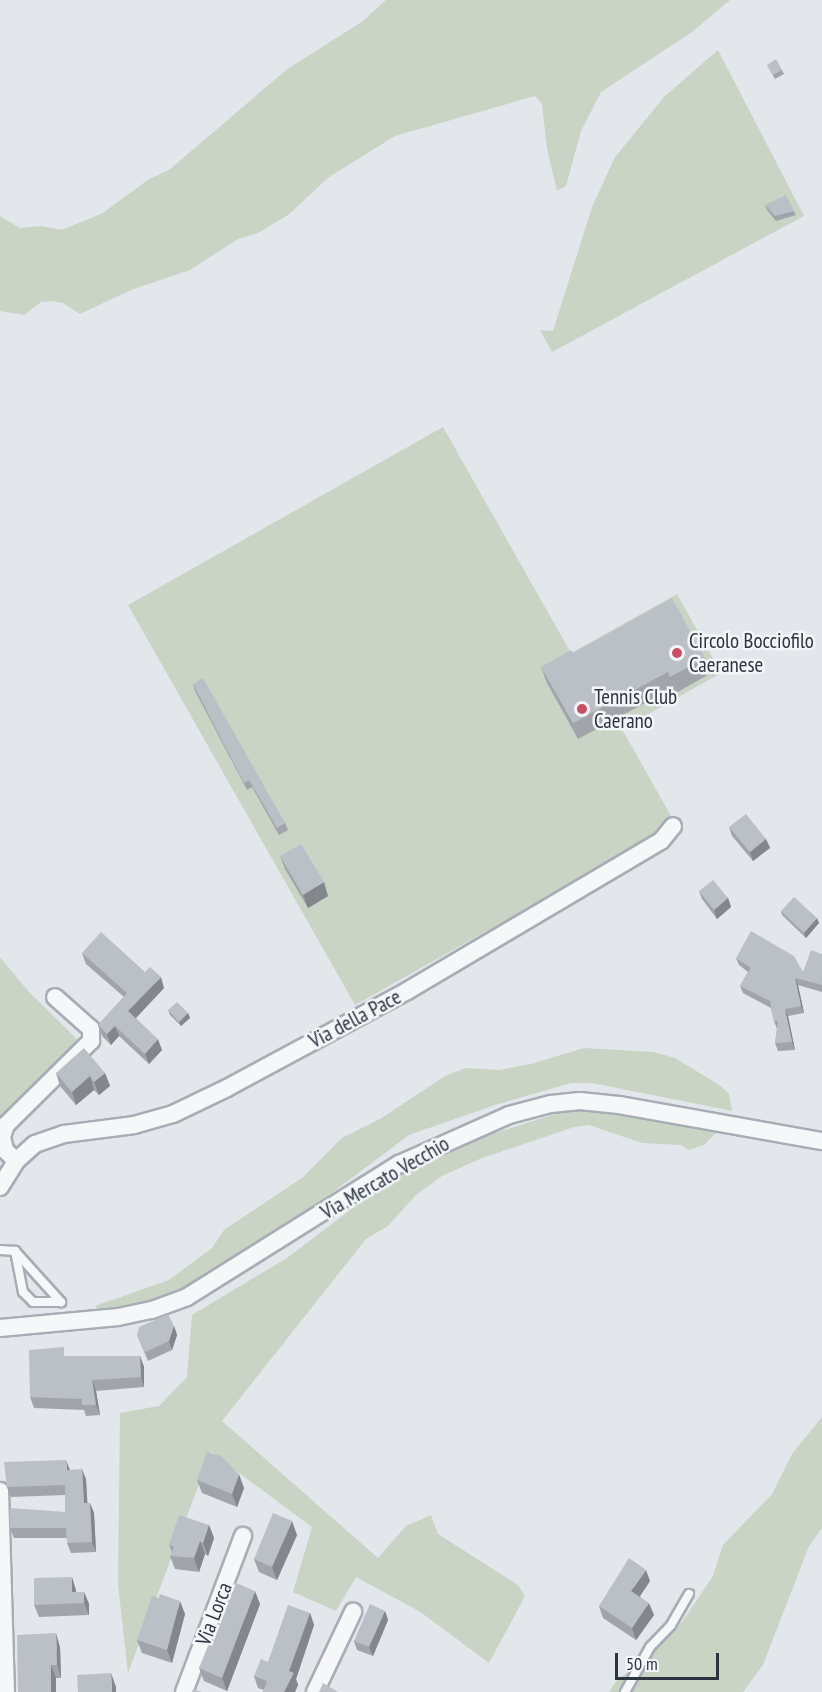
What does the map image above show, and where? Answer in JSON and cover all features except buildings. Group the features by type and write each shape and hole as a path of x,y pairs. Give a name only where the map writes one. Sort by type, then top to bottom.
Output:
{"street":[{"name":"Via della Pace","path":"0,1187 16,1161 35,1144 64,1134 134,1125 172,1114 227,1088 407,991 661,841 673,826"},
{"path":"16,1161 5,1150 2,1137 6,1125 91,1041 91,1029 55,997"},
{"name":"Via Mercato Vecchio","path":"0,1328 118,1317 152,1310 187,1297 399,1164 509,1114 551,1104 580,1101 620,1105 822,1141"},
{"path":"0,1491 4,1685"},
{"name":"Via Lorca","path":"184,1692 243,1536"},
{"path":"315,1692 353,1612"}],"lane":[{"path":"0,1250 15,1251 61,1302 33,1302 23,1292 15,1251"},
{"path":"625,1692 650,1647 671,1625 688,1594"}],"green space":[{"path":"386,0 730,0 692,32 601,92 581,131 566,186 557,191 547,149 542,104 535,96 395,136 329,177 288,215 258,233 238,239 190,270 131,290 80,314 63,303 52,301 41,302 24,315 0,311 0,216 20,228 41,226 62,230 103,213 149,179 169,170 286,70 363,21"},
{"path":"718,50 804,216 552,352 540,330 553,331 592,207 615,157 665,96"},
{"path":"443,427 571,653 677,594 721,673 622,729 676,825 355,1005 128,605"},
{"path":"0,957 29,992 82,1044 0,1125"},
{"path":"584,1048 654,1052 675,1058 721,1086 729,1094 732,1111 592,1083 571,1083 495,1105 409,1135 273,1237 158,1304 100,1312 95,1306 169,1280 212,1248 224,1230 302,1178 342,1138 380,1119 445,1076 466,1068 499,1070 531,1064"},
{"path":"574,1108 616,1111 716,1133 704,1145 689,1150 681,1145 642,1143 589,1125 574,1127 482,1158 442,1176 416,1195 388,1226 366,1239 222,1421 378,1558 406,1526 431,1515 438,1534 518,1585 525,1596 489,1663 419,1611 356,1577 336,1611 293,1592 312,1527 211,1452 128,1673 118,1585 120,1413 159,1406 187,1377 192,1315 287,1258 420,1157"},
{"path":"822,1417 822,1528 809,1546 763,1665 743,1692 609,1692 617,1680 634,1668 682,1622 713,1576 723,1545 772,1494 792,1454"}],"place":[{"name":"Circolo Bocciofilo Caeranese","path":"677,653"},
{"name":"Tennis Club Caerano","path":"582,709"}]}
